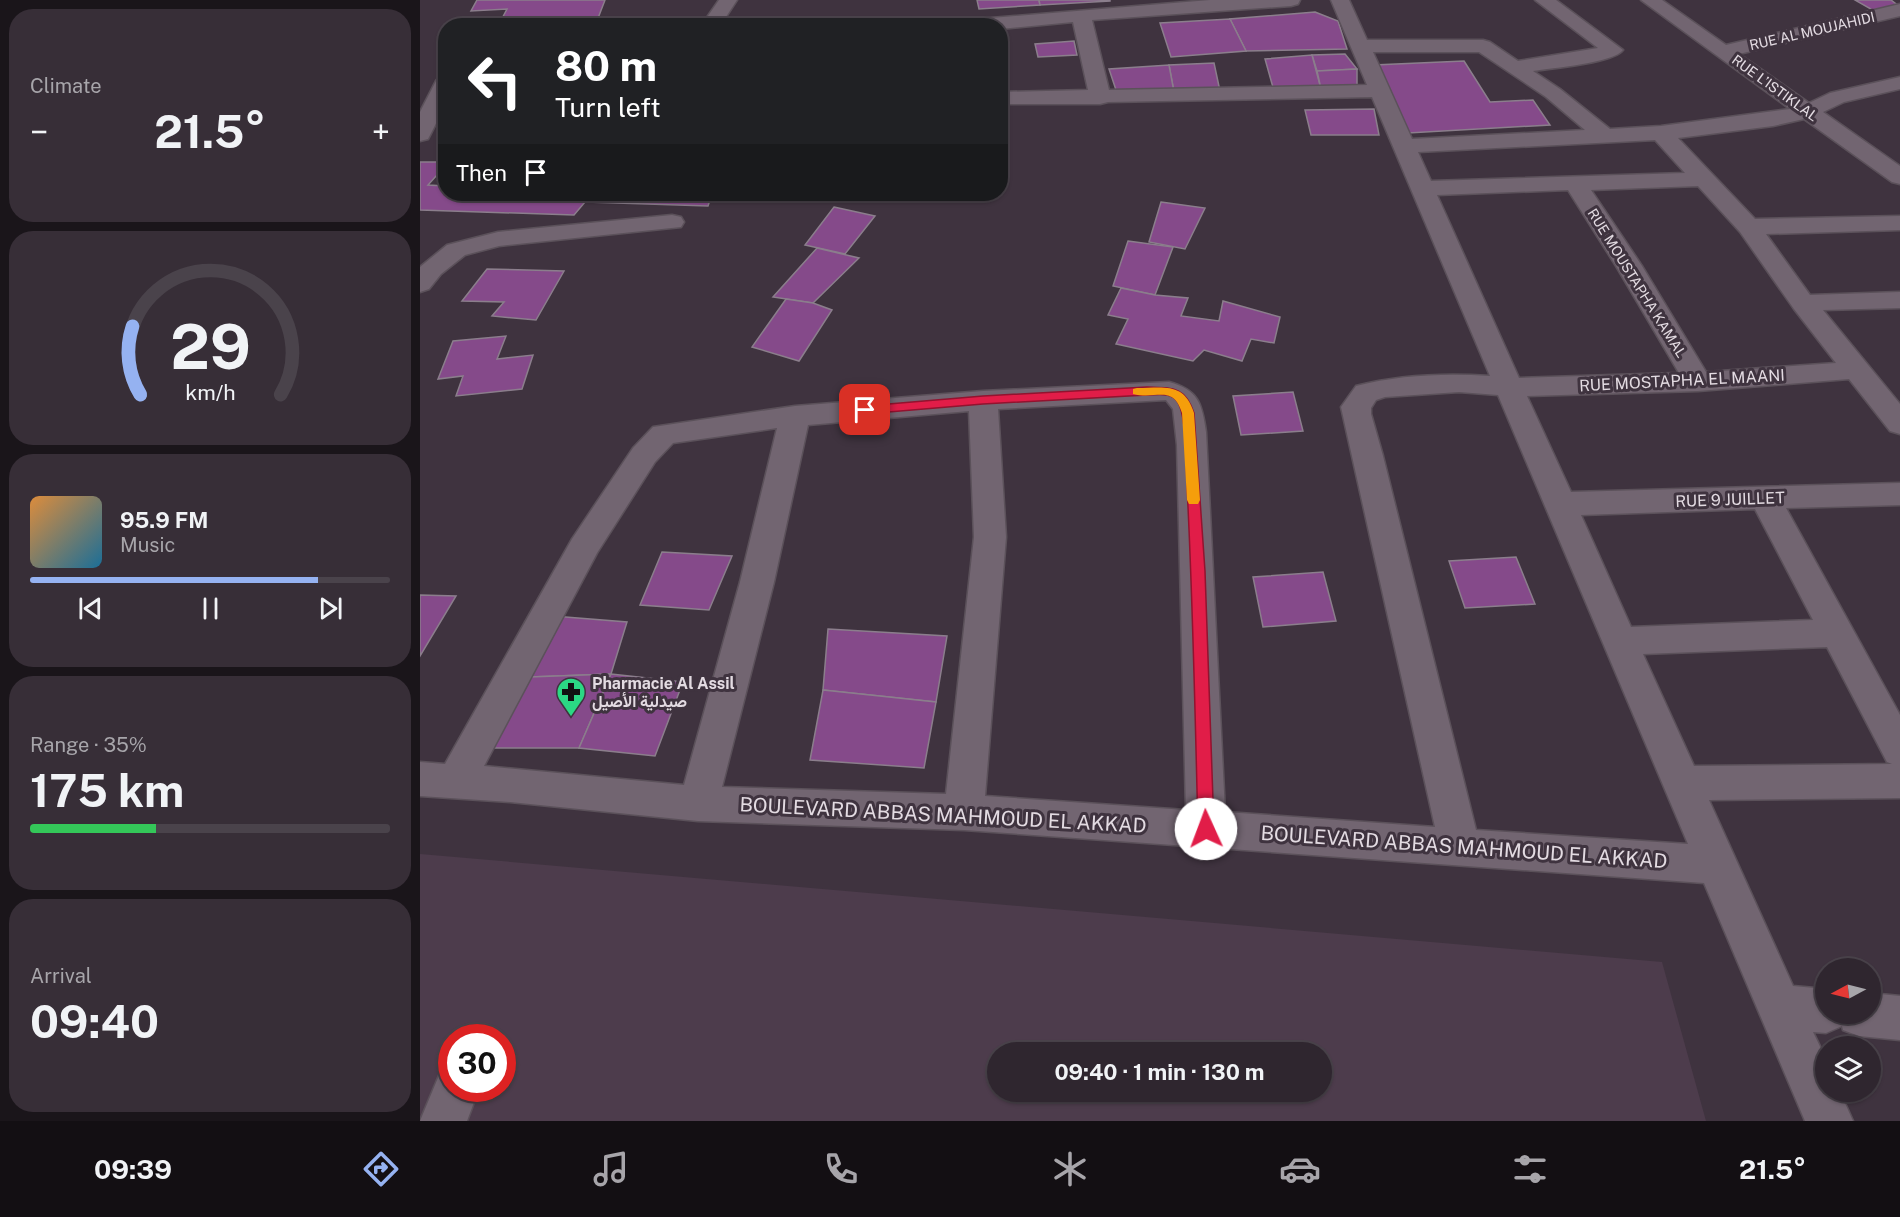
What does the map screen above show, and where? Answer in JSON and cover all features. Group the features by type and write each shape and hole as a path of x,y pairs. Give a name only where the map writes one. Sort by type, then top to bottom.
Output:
{"street":[{"path":"716,18 728,0"},
{"path":"1008,22 1081,15 1131,5 1291,0"},
{"path":"1340,0 1829,1121"},
{"path":"1517,67 1613,50 1544,0"},
{"path":"1653,2 1686,0"},
{"name":"RUE L’ISTIKLAL","path":"1653,2 1900,177"},
{"name":"RUE AL MOUJAHIDI","path":"1724,51 1900,10"},
{"path":"1081,15 1100,98"},
{"path":"1360,46 1478,44 1517,67 1553,93 1605,136"},
{"path":"420,134 438,80"},
{"path":"1404,146 1661,134 1783,118 1807,112 1837,97 1897,85"},
{"path":"1008,98 1380,91"},
{"path":"1661,134 1749,227 1803,303 1900,424"},
{"path":"1422,188 1706,179"},
{"name":"RUE MOUSTAPHA KAMAL","path":"1576,184 1629,266 1698,382"},
{"path":"420,284 432,269 456,250 498,238 672,222"},
{"path":"1749,227 1900,223"},
{"path":"1803,303 1900,300"},
{"name":"RUE MOSTAPHA EL MAANI","path":"1460,848 1356,407 1366,393 1385,388 1459,383 1509,387 1698,382 1856,370"},
{"path":"438,780 584,547 653,444 664,434 795,416 983,400 1158,391 1178,394 1184,400 1190,432 1198,571 1206,829"},
{"path":"964,812 990,537 983,400"},
{"path":"698,804 757,582 795,416"},
{"name":"RUE 9 JUILLET","path":"1560,504 1900,494"},
{"path":"1765,498 1900,751"},
{"path":"1620,641 1838,633"},
{"name":"BOULEVARD ABBAS MAHMOUD EL AKKAD","path":"438,780 698,804 964,812 1718,865"},
{"path":"1682,783 1900,781"},
{"path":"1779,1007 1815,1010"},
{"path":"1881,1016 1900,1018"},
{"path":"443,1121 451,1102"}],"shaded area":[{"path":"420,854 1662,962 1706,1121 420,1121"}],"building":[{"path":"477,0 605,0 598,18 502,18 507,9 471,11"},
{"path":"977,0 1039,0 1040,5 979,9"},
{"path":"1039,0 1110,0 1110,1 1040,5"},
{"path":"1855,0 1891,0 1900,7 1876,12"},
{"path":"1315,12 1338,21 1347,49 1246,51 1230,19"},
{"path":"1230,19 1246,51 1171,57 1160,23"},
{"path":"1074,41 1077,55 1038,57 1035,44"},
{"path":"1345,54 1357,69 1317,71 1312,55"},
{"path":"1312,55 1321,89 1274,91 1265,59"},
{"path":"1464,61 1490,102 1533,100 1550,125 1408,133 1374,65"},
{"path":"1214,63 1220,91 1174,92 1169,65"},
{"path":"1169,65 1174,92 1117,93 1109,69"},
{"path":"1357,69 1357,89 1321,89 1317,71"},
{"path":"1374,109 1379,135 1311,135 1305,110"},
{"path":"420,162 438,162 438,174 428,185 438,186 438,201 710,201 708,206 585,202 574,215 420,210"},
{"path":"1161,202 1205,208 1185,249 1149,242"},
{"path":"834,207 875,216 845,254 805,245"},
{"path":"1128,241 1173,247 1155,295 1113,286"},
{"path":"817,248 859,258 813,303 773,297"},
{"path":"487,269 564,271 536,320 492,316 504,302 462,301"},
{"path":"1121,288 1155,295 1188,298 1181,316 1219,321 1223,301 1280,317 1274,343 1251,339 1242,361 1204,350 1193,361 1116,344 1128,319 1108,315"},
{"path":"786,299 813,303 832,310 799,361 752,347"},
{"path":"506,336 497,359 533,355 522,389 456,396 463,376 438,379 453,341"},
{"path":"1293,392 1303,431 1241,435 1233,396"},
{"path":"662,552 732,556 709,610 640,605"},
{"path":"1516,557 1535,604 1465,608 1449,561"},
{"path":"1323,572 1336,621 1263,627 1253,577"},
{"path":"420,595 456,596 420,656"},
{"path":"553,616 627,622 611,674 529,677"},
{"path":"828,629 947,636 936,702 823,690"},
{"path":"611,674 579,748 489,748 529,677"},
{"path":"611,674 683,682 655,756 579,748"},
{"path":"823,690 936,702 924,768 810,760"}],"slow traffic":[{"path":"1137,392 1169,391 1178,394 1184,400 1188,413 1194,500"}],"place":[{"name":"Pharmacie Al Assil صيدلية الأصيل","path":"571,718"}],"route":[{"path":"865,410 983,400 1147,391 1169,391 1178,394 1184,400 1188,413 1198,571 1206,829"}]}
